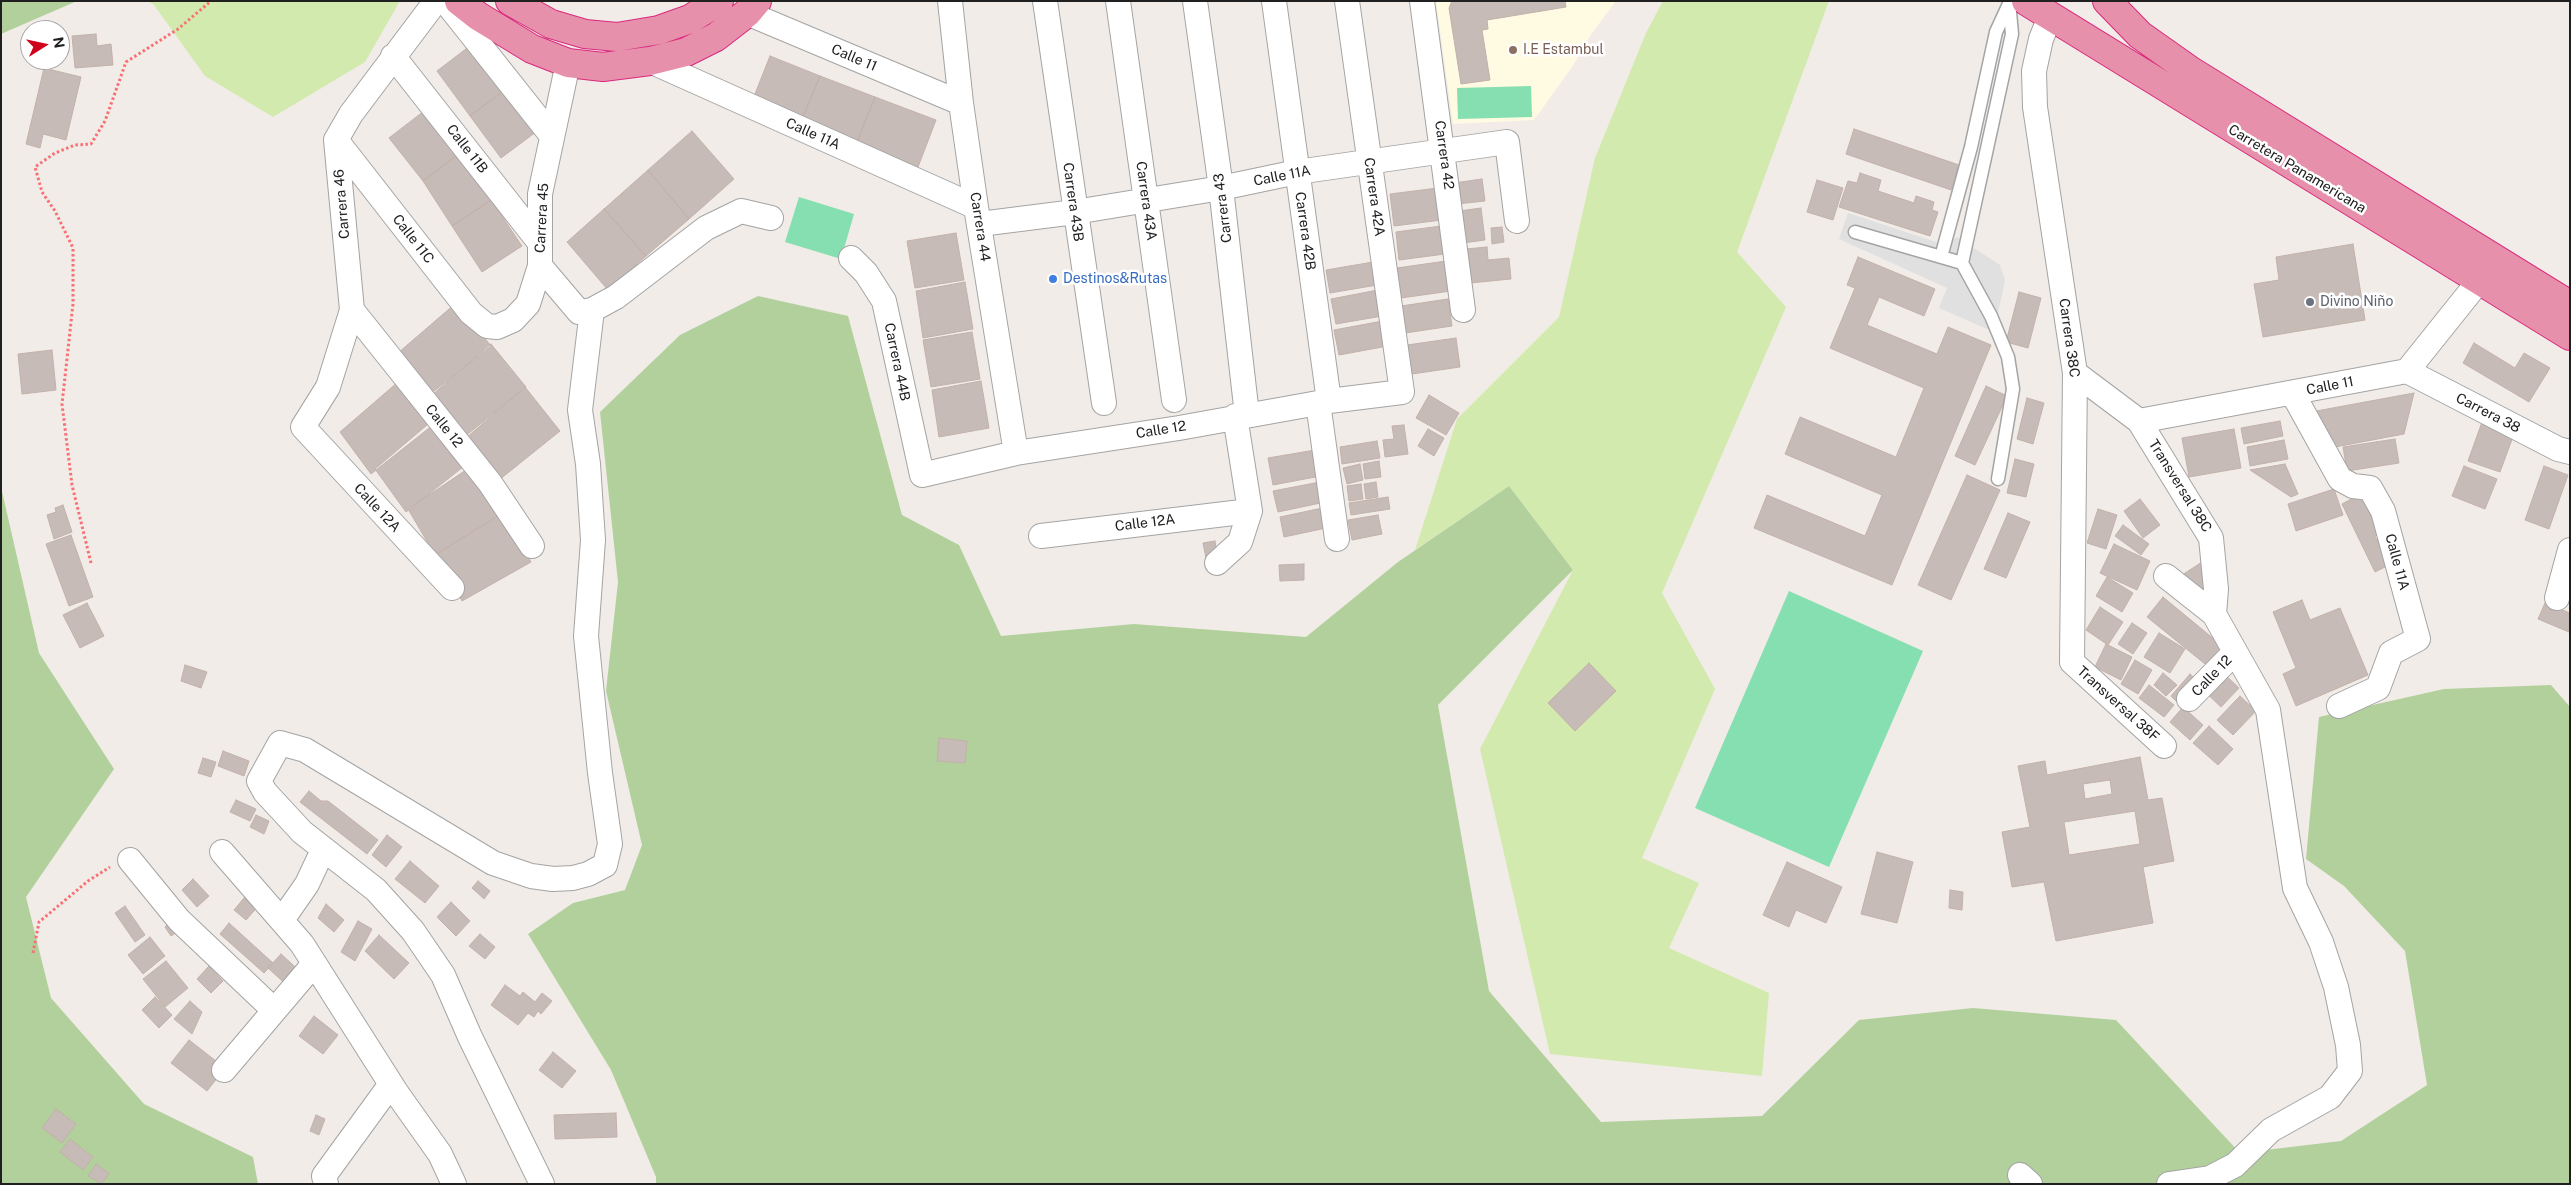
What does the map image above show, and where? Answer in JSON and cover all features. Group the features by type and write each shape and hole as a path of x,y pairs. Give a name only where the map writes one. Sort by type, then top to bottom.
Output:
{"highway":[{"path":"460,1 478,16 532,49 568,63 603,67 650,62 694,48 716,36 752,7"},
{"path":"510,1 551,24 585,34 617,37 659,30 690,19 718,1"},
{"name":"Carretera Panamericana","path":"2107,1 2140,35 2178,62 2570,305"},
{"name":"Carretera Panamericana","path":"2014,3 2050,17 2570,336"}],"street":[{"path":"336,140 393,56 436,1"},
{"path":"445,1 552,136"},
{"name":"Carrera 44","path":"950,1 961,103 1016,453"},
{"name":"Carrera 43B","path":"1045,1 1104,403"},
{"name":"Carrera 43A","path":"1118,1 1174,400"},
{"name":"Carrera 43","path":"1194,1 1220,188 1250,510"},
{"name":"Carrera 42B","path":"1274,1 1297,172 1337,539"},
{"name":"Carrera 42A","path":"1347,1 1402,392"},
{"name":"Carrera 42","path":"1422,1 1464,310"},
{"name":"Calle 11","path":"752,7 961,103"},
{"name":"Carrera 38C","path":"2050,17 2041,39 2034,71 2035,107 2075,373 2072,662"},
{"name":"Calle 11B","path":"393,56 540,254 579,312 592,310"},
{"name":"Calle 11A","path":"650,62 978,216 1075,212 1220,188 1297,172 1507,142 1517,221"},
{"name":"Carrera 45","path":"497,327 513,320 528,304 540,254 540,194 568,63"},
{"name":"Carrera 46","path":"302,427 328,387 352,310 336,140"},
{"name":"Calle 11C","path":"336,140 471,313 487,326 497,327"},
{"path":"542,1184 470,1037 443,975 413,931 376,890 323,850 283,812 265,792 259,781 280,743 305,750 493,863 530,876 553,879 573,878 588,874 605,865 610,844 586,636 592,540 588,464 580,410 592,310 616,297 706,228 741,212 771,218"},
{"name":"Carrera 44B","path":"851,258 866,273 884,301 922,475"},
{"path":"2407,371 2479,281"},
{"name":"Calle 12","path":"352,310 490,483 532,546"},
{"name":"Calle 11","path":"2139,421 2293,394 2407,371"},
{"name":"Carrera 38","path":"2407,371 2558,449 2570,452"},
{"name":"Transversal 38C","path":"2075,373 2139,421 2211,538 2216,589 2214,614"},
{"name":"Calle 12","path":"922,475 1016,453 1179,428 1323,402 1402,392"},
{"name":"Calle 11A","path":"2293,394 2340,479 2353,486 2370,488 2384,511 2418,639 2390,653 2378,688 2339,706"},
{"name":"Calle 12A","path":"302,427 452,588"},
{"path":"1217,563 1240,542 1250,510"},
{"name":"Calle 12A","path":"1041,536 1250,510"},
{"path":"2557,598 2570,550"},
{"path":"2166,576 2214,614 2268,710 2295,888 2321,942 2336,987 2348,1045 2350,1071 2330,1097 2271,1130 2235,1165 2210,1178 2169,1184"},
{"name":"Calle 12","path":"2189,699 2236,652"},
{"name":"Transversal 38F","path":"2072,662 2164,746"},
{"path":"282,920 307,884 323,850"},
{"path":"222,852 302,944 390,1084 440,1154 454,1184"},
{"path":"130,860 179,920 274,1010"},
{"path":"224,1070 314,965"},
{"path":"326,1184 324,1176 390,1084"}],"lane":[{"path":"1942,257 1971,147 1996,32 2014,3"},
{"path":"1998,479 2013,389 2008,357 1991,316 1962,263 2012,34 2014,3"},
{"path":"1855,232 1962,263"}],"path":[{"path":"91,563 72,485 62,404 73,304 73,248 55,211 42,192 35,167 75,144 91,144 105,121 126,62 178,29 211,1"},
{"path":"33,953 39,922 88,881 116,864 130,860"}],"shaded area":[{"name":"I.E Estambul","path":"1436,1 1616,1 1592,33 1572,67 1534,120 1453,124"},
{"path":"1848,213 1939,243 1948,243 1957,237 2000,265 2005,280 1994,332 1939,308 1947,288 1839,239"}],"green space":[{"path":"1,1 77,1 33,20 20,20 20,26 1,34"},
{"path":"148,1 400,1 365,62 273,117 205,76 154,5"},
{"path":"1663,1 1829,1 1737,252 1786,307 1662,593 1715,689 1642,858 1699,883 1669,948 1769,993 1762,1076 1550,1054 1480,749 1573,570 1509,486 1415,550 1457,419 1559,317 1595,158 1646,33"},
{"path":"1531,86 1532,117 1458,119 1457,88"},
{"path":"799,197 854,214 841,259 785,242"},
{"path":"758,296 848,316 902,515 959,545 1001,636 1134,624 1306,637 1398,562 1509,486 1573,570 1438,705 1489,991 1601,1122 1762,1116 1859,1020 1973,1008 2116,1020 2240,1153 2341,1141 2427,1085 2405,951 2344,886 2306,859 2319,717 2444,689 2551,685 2570,707 2570,1184 656,1184 656,1177 611,1070 528,934 573,903 625,890 642,845 606,691 618,582 600,412 680,335"},
{"path":"1,487 39,653 114,769 26,897 51,998 144,1104 253,1157 258,1184 1,1184"},
{"path":"1789,591 1923,651 1829,867 1695,808"}],"building":[{"path":"1452,1 1565,1 1566,7 1487,20 1488,29 1482,30 1490,80 1461,84 1449,8"},
{"path":"96,34 97,46 111,44 113,65 75,68 72,36"},
{"path":"475,42 509,87 470,116 437,71"},
{"path":"770,56 820,76 802,119 753,99"},
{"path":"44,70 52,70 81,77 66,140 43,134 40,148 26,144"},
{"path":"820,76 875,97 857,142 802,119"},
{"path":"509,87 540,129 501,158 470,116"},
{"path":"875,97 936,120 918,167 857,142"},
{"path":"428,108 460,153 423,181 389,138"},
{"path":"1854,129 1959,165 1951,190 1846,154"},
{"path":"692,131 734,179 689,219 648,170"},
{"path":"460,153 491,200 452,226 423,181"},
{"path":"648,170 689,219 646,256 604,209"},
{"path":"1860,173 1881,180 1878,191 1914,203 1916,196 1934,202 1932,210 1938,212 1930,236 1839,207 1848,181 1857,183"},
{"path":"1482,179 1485,201 1457,204 1454,183"},
{"path":"1817,180 1843,188 1833,220 1807,212"},
{"path":"1438,188 1442,220 1394,226 1390,194"},
{"path":"491,200 522,246 482,272 452,226"},
{"path":"1481,208 1485,240 1463,243 1459,211"},
{"path":"604,209 646,256 608,290 567,242"},
{"path":"1441,226 1445,254 1399,260 1396,232"},
{"path":"1502,227 1504,242 1492,244 1491,228"},
{"path":"956,233 964,280 915,288 907,241"},
{"name":"Divino Niño","path":"2353,244 2365,320 2263,337 2254,284 2279,280 2276,257"},
{"path":"1487,247 1488,260 1509,258 1511,279 1470,283 1466,249"},
{"path":"1858,257 1935,289 1924,316 1879,297 1867,325 1937,354 1948,327 1991,345 1892,585 1754,528 1767,495 1865,536 1882,495 1785,454 1800,417 1896,457 1924,388 1830,348 1855,288 1847,285"},
{"path":"1379,261 1383,284 1330,293 1326,270"},
{"path":"1446,261 1451,291 1401,298 1397,268"},
{"path":"965,282 973,329 923,338 916,291"},
{"path":"1383,289 1388,315 1336,324 1331,299"},
{"path":"2019,292 2041,298 2028,348 2006,342"},
{"path":"1448,299 1452,326 1405,333 1401,306"},
{"path":"456,303 491,346 429,395 398,353"},
{"path":"1388,320 1393,345 1339,355 1334,330"},
{"path":"972,332 980,379 931,387 923,340"},
{"path":"1456,338 1460,367 1412,374 1407,345"},
{"path":"2474,343 2515,368 2524,353 2550,368 2529,402 2463,363"},
{"path":"491,344 526,387 464,437 432,395"},
{"path":"52,350 56,390 22,394 18,354"},
{"path":"981,381 989,428 939,437 932,390"},
{"path":"398,382 433,425 371,474 340,432"},
{"path":"1986,386 2007,396 1975,465 1955,456"},
{"path":"525,387 560,431 499,480 466,438"},
{"path":"2414,393 2404,434 2335,447 2311,412"},
{"path":"1429,395 1459,413 1446,435 1416,418"},
{"path":"2027,398 2044,403 2033,444 2017,439"},
{"path":"434,419 468,463 406,512 375,469"},
{"path":"2280,421 2283,436 2244,444 2241,428"},
{"path":"2482,422 2514,434 2500,472 2468,461"},
{"path":"1404,425 1408,454 1385,457 1383,440 1394,439 1392,426"},
{"path":"1428,429 1444,438 1434,456 1418,446"},
{"path":"2234,429 2241,468 2189,477 2182,438"},
{"path":"2395,439 2399,463 2347,471 2343,447"},
{"path":"2284,440 2288,459 2250,466 2247,447"},
{"path":"1377,441 1380,458 1342,464 1340,447"},
{"path":"1321,449 1326,475 1273,485 1268,458"},
{"path":"2015,459 2034,464 2026,497 2007,493"},
{"path":"1379,461 1381,477 1365,479 1363,464"},
{"path":"1360,464 1363,480 1347,484 1343,468"},
{"path":"2285,464 2298,494 2291,497 2250,470"},
{"path":"472,466 502,513 435,555 408,509"},
{"path":"2464,466 2497,479 2485,509 2452,496"},
{"path":"2544,466 2568,475 2549,529 2525,520"},
{"path":"1967,475 2000,490 1951,600 1918,585"},
{"path":"1325,481 1330,501 1278,512 1273,491"},
{"path":"1376,482 1378,497 1366,499 1364,484"},
{"path":"1361,484 1363,499 1349,501 1347,486"},
{"path":"2334,489 2343,515 2296,531 2288,504"},
{"path":"2364,492 2383,532 2375,536 2389,565 2375,572 2342,504"},
{"path":"1388,497 1390,509 1351,515 1349,503"},
{"path":"2140,499 2160,525 2143,538 2124,511"},
{"path":"63,505 72,532 54,539 47,515 56,512 55,508"},
{"path":"1327,507 1331,527 1284,537 1280,517"},
{"path":"2098,509 2117,515 2106,549 2087,543"},
{"path":"503,513 531,562 462,601 437,554"},
{"path":"2008,513 2030,522 2006,578 1984,569"},
{"path":"1378,515 1382,534 1352,540 1348,520"},
{"path":"2123,525 2149,544 2141,555 2115,536"},
{"path":"71,535 93,597 69,606 46,544"},
{"path":"1215,541 1218,561 1207,563 1203,543"},
{"path":"2114,544 2150,561 2137,590 2100,573"},
{"path":"2205,560 2212,587 2203,595 2176,579"},
{"path":"1304,564 1304,580 1280,581 1279,565"},
{"path":"2107,577 2133,593 2122,612 2096,596"},
{"path":"2163,597 2226,649 2210,668 2147,617"},
{"path":"2302,600 2310,620 2340,608 2368,675 2296,706 2283,674 2296,668 2273,612"},
{"path":"87,603 104,636 80,648 63,615"},
{"path":"2545,603 2570,613 2569,632 2538,619"},
{"path":"2100,607 2123,622 2108,645 2086,630"},
{"path":"2132,623 2147,633 2133,654 2118,644"},
{"path":"2159,633 2185,649 2170,673 2144,657"},
{"path":"2106,644 2132,657 2121,680 2095,667"},
{"path":"2135,660 2152,670 2138,694 2121,684"},
{"path":"1589,663 1616,691 1575,731 1548,703"},
{"path":"185,665 207,672 201,688 181,681"},
{"path":"2220,670 2239,688 2221,707 2202,689"},
{"path":"2163,673 2177,685 2166,696 2154,685"},
{"path":"2190,674 2201,684 2182,707 2171,696"},
{"path":"2149,685 2174,705 2164,717 2139,698"},
{"path":"2240,696 2256,711 2233,735 2217,720"},
{"path":"2183,707 2203,725 2190,740 2170,722"},
{"path":"2209,726 2233,749 2218,765 2193,743"},
{"path":"939,738 967,741 965,763 937,761"},
{"path":"223,751 249,761 244,776 218,766"},
{"path":"2140,757 2148,800 2162,798 2174,861 2143,867 2153,923 2056,941 2044,882 2012,887 2002,832 2030,827 2018,766 2045,761 2047,775","holes":["2110,780 2112,794 2085,799 2083,784","2135,811 2140,844 2069,855 2064,822"]},
{"path":"203,758 216,762 211,777 198,773"},
{"path":"309,791 321,801 328,801 378,840 367,854 300,802"},
{"path":"236,800 256,809 250,821 230,812"},
{"path":"256,815 269,821 264,834 250,827"},
{"path":"387,835 402,847 386,867 372,855"},
{"path":"1877,852 1913,862 1897,923 1861,914"},
{"path":"410,861 439,886 425,903 395,879"},
{"path":"1787,862 1842,887 1826,923 1796,910 1789,927 1763,915"},
{"path":"193,879 209,896 197,907 182,890"},
{"path":"478,881 490,891 484,899 472,888"},
{"path":"1950,890 1963,892 1962,910 1949,908"},
{"path":"249,892 261,903 246,920 234,910"},
{"path":"451,902 470,921 456,936 437,917"},
{"path":"326,904 344,920 334,932 318,918"},
{"path":"125,906 145,935 135,942 115,913"},
{"path":"358,921 372,929 355,961 341,952"},
{"path":"171,922 177,932 171,936 165,927"},
{"path":"229,923 273,963 264,973 220,934"},
{"path":"480,934 495,947 485,959 469,946"},
{"path":"379,935 409,963 394,979 365,951"},
{"path":"150,937 165,956 143,974 128,955"},
{"path":"281,954 303,974 290,988 268,968"},
{"path":"166,961 188,988 165,1007 143,979"},
{"path":"209,966 223,981 211,993 197,979"},
{"path":"505,985 520,996 523,992 535,1002 542,993 552,1001 541,1014 538,1011 534,1017 528,1013 518,1025 491,1005"},
{"path":"155,997 172,1015 159,1028 142,1010"},
{"path":"190,1001 202,1012 192,1034 174,1019"},
{"path":"314,1016 338,1035 323,1054 299,1036"},
{"path":"189,1040 225,1068 207,1091 171,1063"},
{"path":"553,1052 576,1071 562,1088 539,1070"},
{"path":"56,1109 76,1124 62,1143 42,1128"},
{"path":"616,1113 617,1137 555,1139 554,1115"},
{"path":"316,1115 325,1119 319,1135 310,1131"},
{"path":"70,1139 93,1157 83,1170 60,1152"},
{"path":"96,1164 109,1173 102,1184 88,1176"}],"place":[{"name":"I.E Estambul","path":"1513,50"},
{"name":"Destinos&Rutas","path":"1053,279"},
{"name":"Divino Niño","path":"2310,302"}]}
